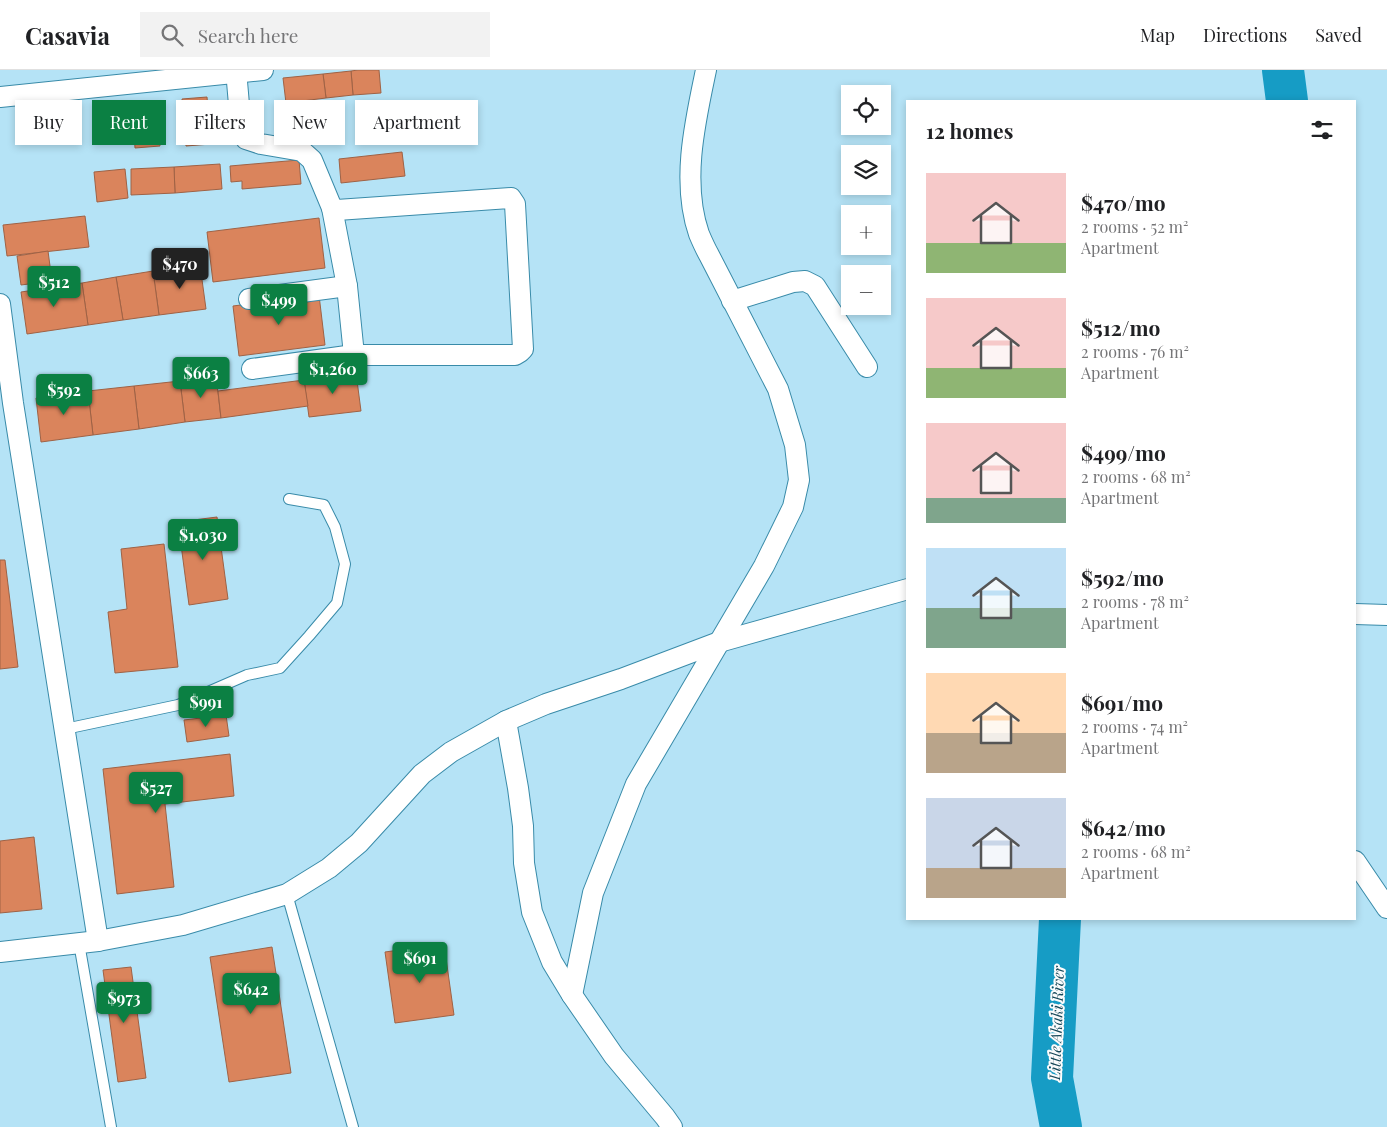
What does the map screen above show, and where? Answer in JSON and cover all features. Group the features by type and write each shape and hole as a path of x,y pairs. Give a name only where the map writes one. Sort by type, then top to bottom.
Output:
{"street":[{"path":"0,97 262,70"},
{"path":"572,994 593,893 636,784 764,566 793,507 799,480 795,445 778,389 699,233 691,199 690,174 696,115 706,70"},
{"path":"237,72 241,128 246,139 262,144 302,151 312,160 332,208 347,286 354,355"},
{"path":"252,369 354,355 515,355 523,349 514,204 512,198 337,210 332,208"},
{"path":"732,301 793,282 805,281 815,286 867,367"},
{"path":"249,298 347,286"},
{"path":"0,304 13,403 65,729 89,942"},
{"path":"0,952 89,942 183,925 287,894 329,868 359,844 422,774 443,757 506,721 546,704 621,679 719,642 906,590"},
{"path":"1356,614 1387,614"},
{"path":"506,721 518,788 523,826 524,863 532,912 552,962 614,1056 672,1127"},
{"path":"1356,862 1387,908"}],"lane":[{"path":"65,729 178,705 247,675 280,668 336,604 345,564 335,527 324,505 289,499"},
{"path":"287,894 353,1127"},
{"path":"89,942 111,1127"}],"building":[{"path":"379,70 381,93 353,95 351,71"},
{"path":"351,71 353,95 326,98 323,74"},
{"path":"323,74 326,98 286,100 283,78"},
{"path":"207,97 207,100 182,100"},
{"path":"135,145 160,145 160,146 135,148"},
{"path":"402,152 405,176 341,183 339,159"},
{"path":"299,160 301,184 242,189 242,181 231,182 230,166"},
{"path":"220,164 222,189 175,193 174,167"},
{"path":"174,167 175,193 131,195 131,169"},
{"path":"125,169 128,198 97,202 94,172"},
{"path":"85,216 89,247 7,256 3,225"},
{"path":"319,218 325,268 213,282 207,232"},
{"path":"48,251 52,281 21,285 17,256"},
{"path":"200,265 206,309 159,315 153,271"},
{"path":"153,271 159,315 123,320 116,277"},
{"path":"116,277 123,320 88,325 82,283"},
{"path":"82,283 88,325 27,334 21,292"},
{"path":"319,295 325,345 239,356 233,306"},
{"path":"356,373 361,411 309,417 304,380"},
{"path":"216,376 221,418 185,422 180,381"},
{"path":"304,380 308,406 221,418 218,391"},
{"path":"180,381 185,422 139,429 134,386"},
{"path":"134,386 139,429 93,435 88,391"},
{"path":"88,391 93,435 41,442 36,398"},
{"path":"217,517 228,599 189,605 178,522"},
{"path":"164,544 178,667 115,673 108,612 127,609 121,549"},
{"path":"0,560 5,560 18,667 0,669"},
{"path":"226,715 229,736 187,742 184,720"},
{"path":"230,754 234,796 165,804 174,887 117,894 103,769"},
{"path":"34,837 42,909 0,913 0,841"},
{"path":"444,944 454,1015 395,1023 385,952"},
{"path":"272,947 291,1073 229,1082 210,957"},
{"path":"131,967 146,1078 118,1082 103,970"}],"waterway":[{"name":"Little Akaki River","path":"1283,70 1287,100"},
{"name":"Little Akaki River","path":"1060,920 1052,1078 1061,1127"}]}
